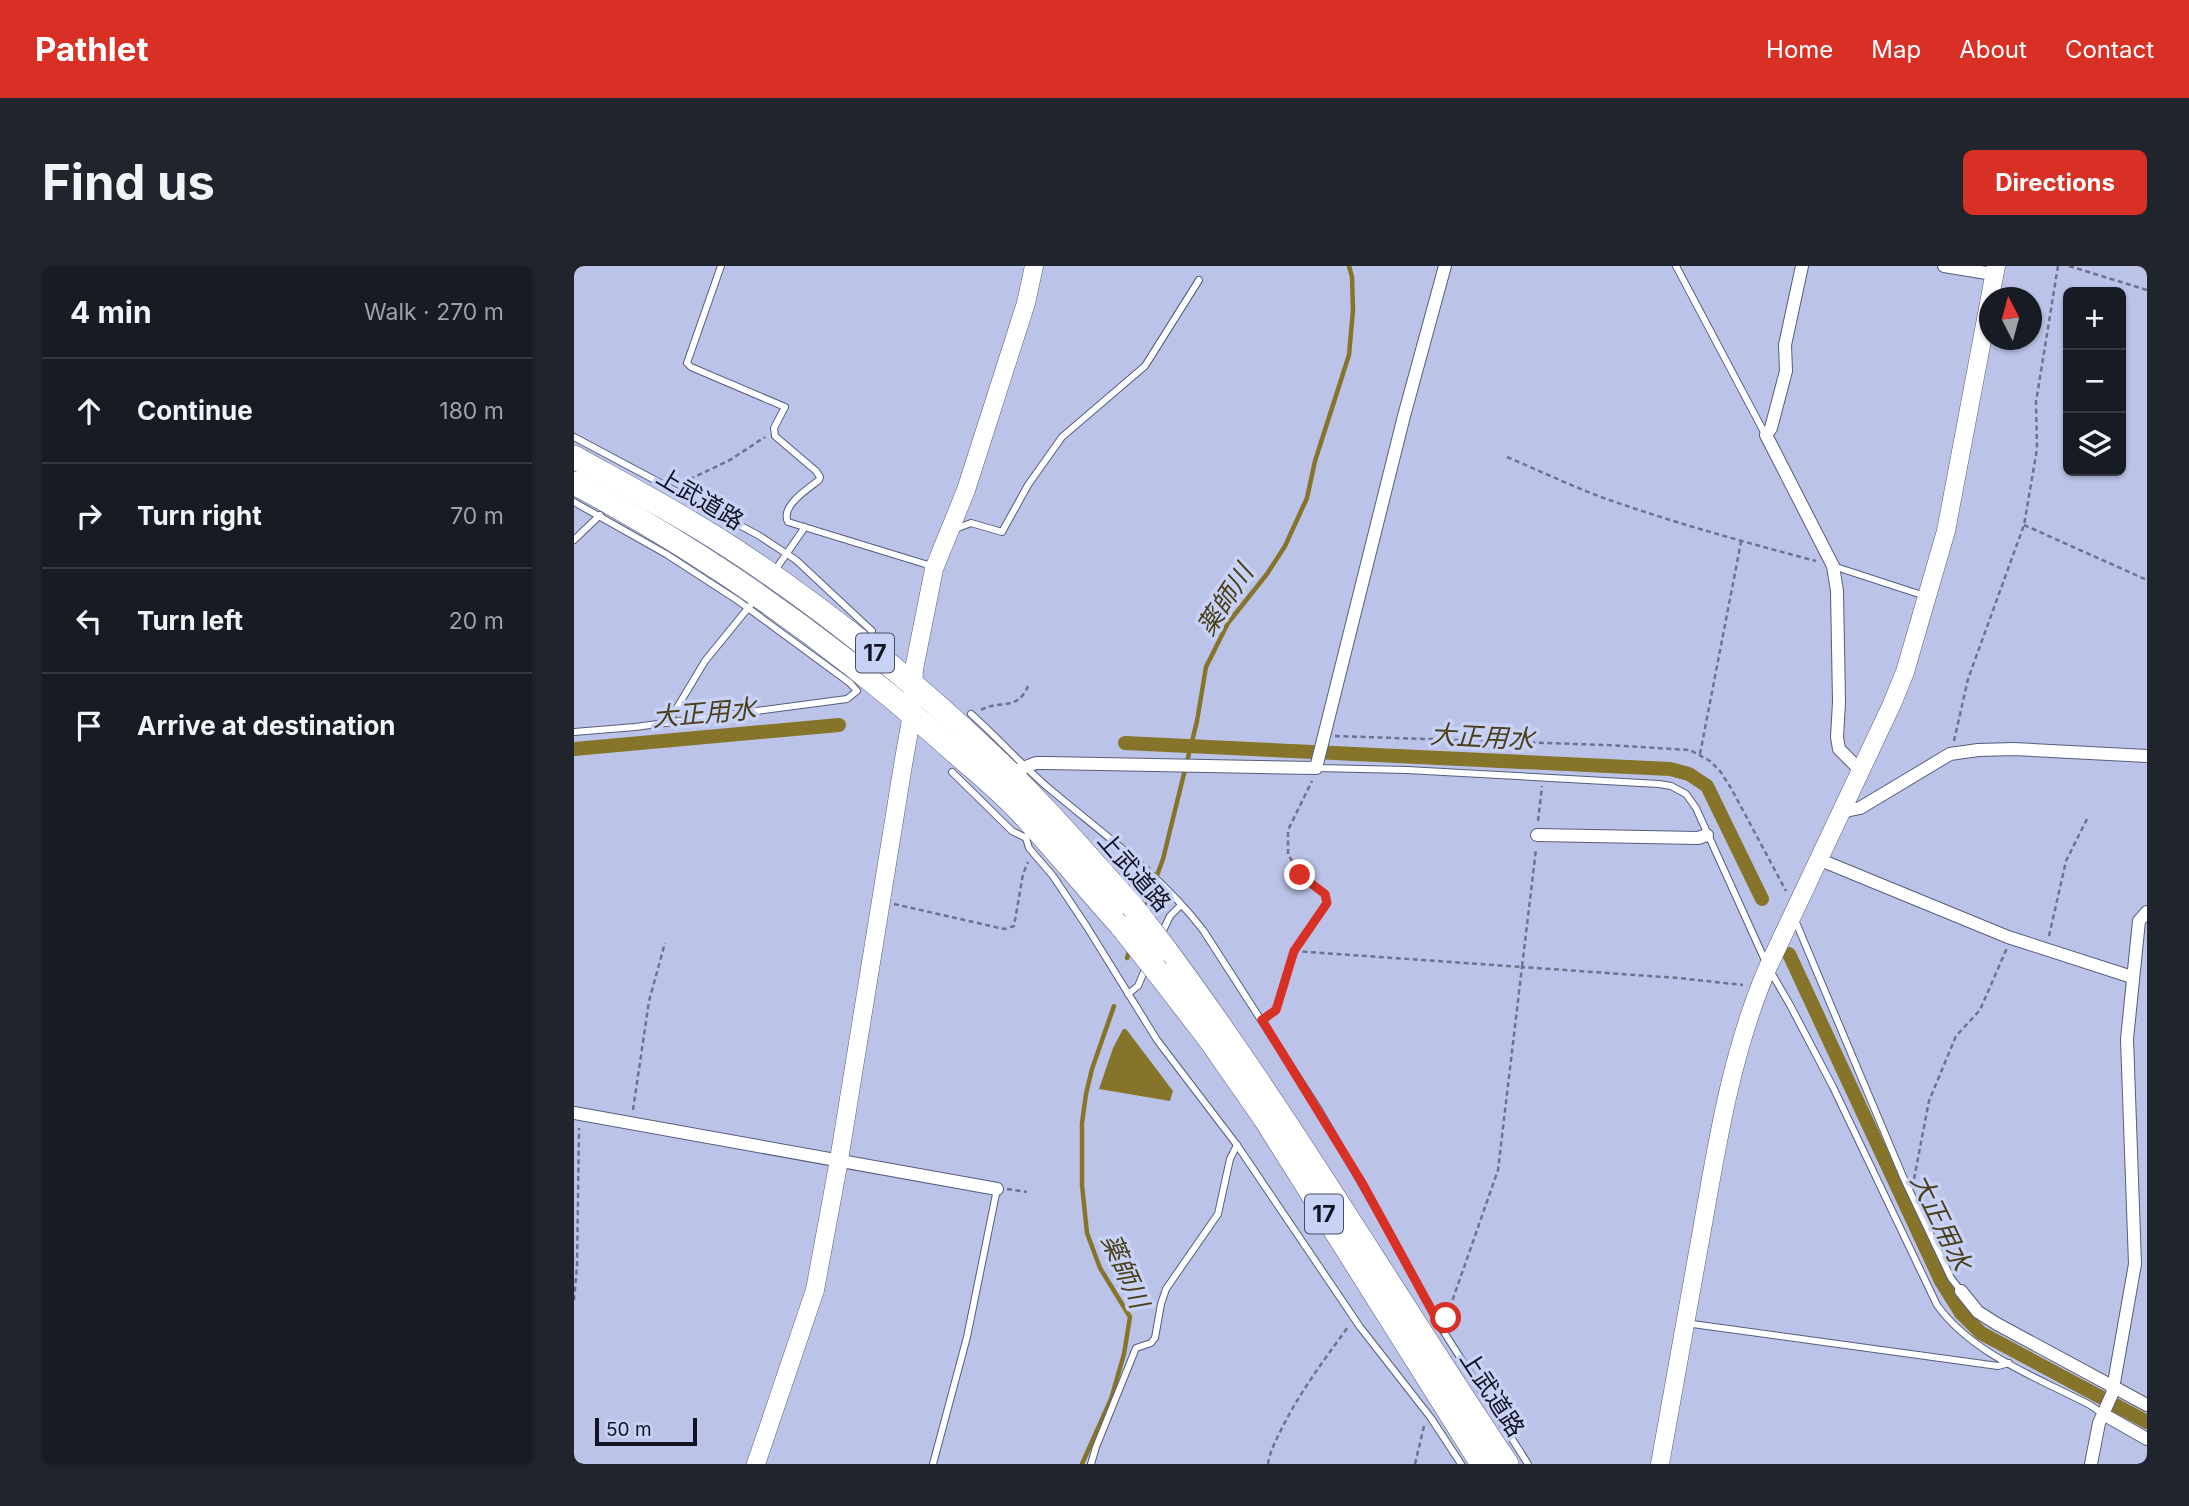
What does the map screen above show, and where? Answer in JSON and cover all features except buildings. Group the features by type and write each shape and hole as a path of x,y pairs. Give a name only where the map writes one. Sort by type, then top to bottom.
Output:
{"highway":[{"name":"上武道路","path":"574,457 661,505 748,559 841,626 1018,770 1132,906 1210,1040 1265,1119 1482,1464"},
{"name":"上武道路","path":"574,483 686,546 747,585 856,668 912,714 1020,811 1030,832 1123,928 1158,954 1215,1016 1288,1124 1507,1464"}],"street":[{"path":"757,1464 815,1290 912,714 916,656 934,569 966,490 1026,303 1034,266"},
{"path":"1018,770 1047,763 1317,765 1404,416 1445,266"},
{"path":"1802,266 1785,345 1786,371 1771,428 1766,435 1833,566 1838,591 1837,737 1839,749 1860,770"},
{"path":"1660,1464 1719,1129 1735,1062 1758,989 1899,688 1947,531 1994,270 1944,266"},
{"path":"1841,812 1860,808 1950,754 2014,749 2147,756"},
{"path":"1537,835 1698,838 1707,835"},
{"path":"1818,859 2011,938 2132,977"},
{"path":"2091,1464 2104,1412 2113,1391 2135,1264 2127,1039 2139,921 2147,912"},
{"path":"577,1114 997,1189"},
{"path":"1961,1291 1978,1312 1987,1318 2113,1391 2147,1405"},
{"path":"2104,1412 2147,1439"}],"lane":[{"path":"721,266 687,363 782,405 785,410 774,428 775,436 820,477 799,496 785,514 785,518 788,522 934,569"},
{"path":"1676,266 1766,435"},
{"path":"948,532 971,523 1002,532 1028,485 1062,438 1145,366 1199,280"},
{"path":"574,436 787,553 872,631"},
{"path":"574,502 751,605 857,691 847,699 635,727 574,732"},
{"path":"574,540 600,515"},
{"path":"778,566 805,527"},
{"path":"1833,566 1927,597"},
{"path":"669,721 705,661 751,605"},
{"path":"974,717 1018,770 1143,867 1203,930 1361,1181 1442,1329 1528,1464"},
{"path":"1317,765 1611,780 1671,786 1690,799 1768,967 1833,1087 1937,1306 1963,1336 2104,1412"},
{"path":"952,772 1012,831 1030,832 1029,848 1053,876 1157,1040 1237,1145 1354,1319 1430,1418 1461,1464"},
{"path":"1128,994 1138,986 1158,954 1167,922 1181,905"},
{"path":"1791,915 1800,929 1910,1192 1951,1278 1961,1291"},
{"path":"1091,1464 1136,1348 1151,1343 1155,1338 1166,1289 1218,1214 1230,1159 1237,1145"},
{"path":"933,1464 967,1337 997,1189"},
{"path":"1685,1323 1998,1366 2009,1363"}],"path":[{"path":"1950,754 1968,679 2024,525 2037,449 2036,402 2058,266"},
{"path":"2068,266 2147,290"},
{"path":"674,489 730,460 774,432"},
{"path":"1507,457 1597,496 1741,542 1833,566"},
{"path":"2024,525 2147,580"},
{"path":"1700,754 1741,542"},
{"path":"974,717 988,706 1011,704 1021,699 1028,687"},
{"path":"1262,1020 1276,1010 1294,951 1327,903 1325,894 1300,875 1289,855 1289,830 1309,789 1317,765"},
{"path":"1442,1329 1498,1170 1543,777"},
{"path":"2045,949 2066,861 2087,819"},
{"path":"881,902 1011,929 1016,920 1025,867 1035,855"},
{"path":"1910,1192 1918,1164 1929,1101 1956,1036 1980,1010 2011,938"},
{"path":"631,1124 649,1001 664,943"},
{"path":"1294,951 1731,983"},
{"path":"574,1300 577,1266 577,1114"},
{"path":"997,1189 1027,1192"},
{"path":"1268,1464 1270,1452 1295,1403 1354,1319"},
{"path":"1415,1464 1421,1432 1430,1418"}],"shaded area":[{"path":"1123,1029 1126,1029 1173,1091 1170,1101 1099,1089 1113,1048"}],"waterway":[{"name":"薬師川","path":"1144,911 1163,859 1197,721 1206,667 1228,623 1267,574 1285,546 1307,498 1315,461 1349,355 1353,310 1349,266"},
{"name":"大正用水","path":"574,749 839,725"},
{"name":"大正用水","path":"1125,743 1670,769 1689,774 1707,786 1762,899"},
{"name":"薬師川","path":"1127,958 1130,949"},
{"name":"大正用水","path":"1789,954 1941,1281 1961,1313 1981,1333 2147,1422"},
{"name":"薬師川","path":"1082,1464 1111,1399 1124,1354 1130,1317 1100,1268 1087,1233 1082,1185 1082,1123 1086,1094 1114,1006"}],"route":[{"path":"1300,875 1325,894 1327,903 1294,951 1276,1010 1262,1020 1361,1181 1442,1329 1446,1318"}]}
